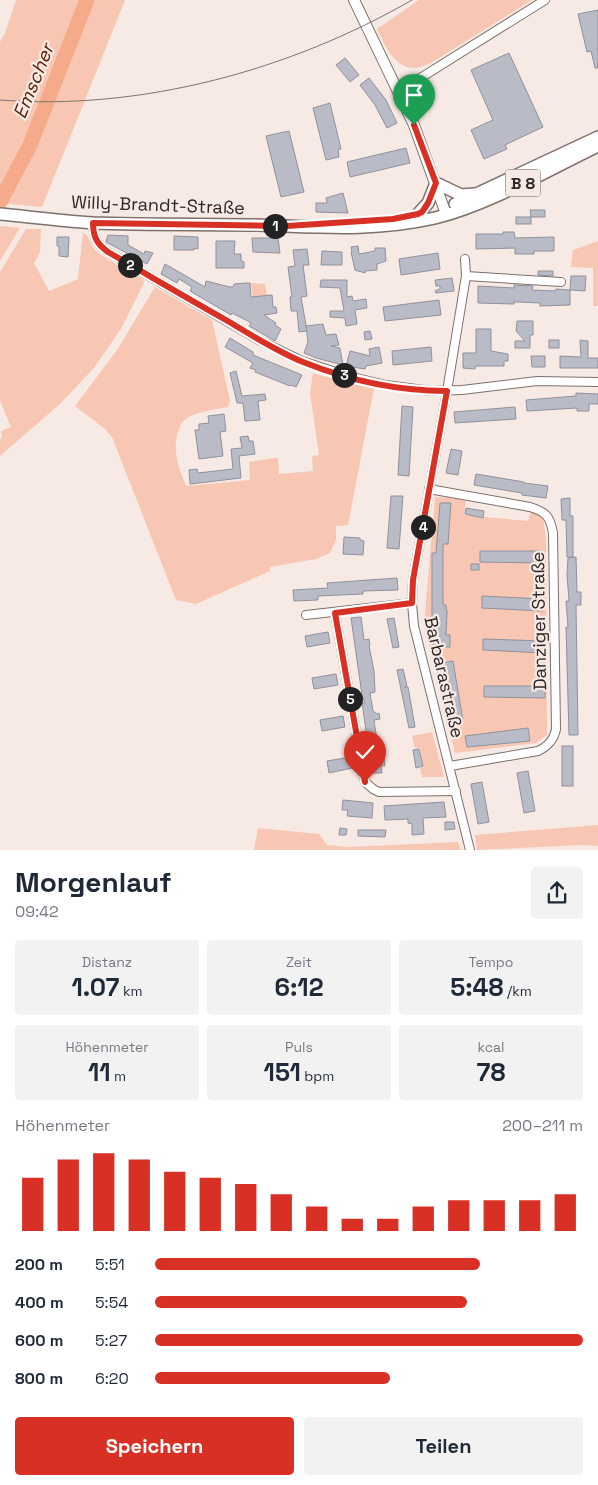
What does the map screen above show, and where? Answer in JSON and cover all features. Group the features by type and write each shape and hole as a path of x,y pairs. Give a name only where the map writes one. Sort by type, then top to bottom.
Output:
{"main road":[{"path":"354,0 414,125 445,211"},
{"name":"Willy-Brandt-Straße","path":"0,214 93,223 287,226 343,229 387,227 445,211 476,194 598,137"},
{"name":"Willy-Brandt-Straße","path":"418,214 464,209 504,192 598,146"},
{"path":"436,183 461,195 476,194"},
{"path":"418,214 428,203 436,183"},
{"name":"B 8","path":"287,226 393,219 418,214"}],"street":[{"path":"398,92 545,0"},
{"path":"93,223 95,239 98,245 108,252 259,340 302,361 348,376 415,390 447,391 555,381 598,382"},
{"name":"Barbarastraße","path":"465,259 466,276 413,580 412,603 414,626 470,850"},
{"path":"466,276 561,282"},
{"name":"Danziger Straße","path":"429,489 530,507 542,511 549,518 553,533 555,737 546,747 538,751 450,766"},
{"path":"306,615 412,603"},
{"path":"335,613 365,782 379,792 456,790"}],"shaded area":[{"path":"16,0 125,0 42,207 0,203 0,42"},
{"path":"419,0 532,0 431,63 416,68 402,65 391,55 377,29"},
{"path":"0,226 20,228 0,261"},
{"path":"26,229 41,229 40,252 34,263 49,291 78,279 83,232 88,236 97,252 143,279 144,283 121,329 94,368 60,404 0,456 1,431 11,427 0,401 0,272"},
{"path":"598,241 598,306 593,306 593,268 571,267 573,250"},
{"path":"251,283 265,284 267,296 253,297"},
{"path":"155,287 212,320 230,401 228,407 195,414 184,420 181,425 176,439 176,453 186,486 250,480 249,462 274,458 278,458 279,474 313,471 312,456 319,455 310,393 313,373 374,388 348,525 336,526 336,540 330,553 316,559 270,567 270,571 196,604 176,600 112,437 105,429 75,406 117,350"},
{"path":"435,497 466,498 464,515 528,521 531,511 543,518 546,538 547,735 536,743 455,753 424,625"},
{"path":"432,732 444,777 422,777 420,768 423,767 420,748 415,748 412,736"},
{"path":"598,825 598,846 582,845 477,850 475,835"},
{"path":"258,828 319,834 327,845 349,847 458,842 461,850 254,850"}],"building":[{"path":"598,10 598,68 595,68 591,51 587,52 578,14"},
{"path":"509,53 543,127 505,145 507,149 484,159 471,130 493,120 471,70"},
{"path":"345,58 359,75 350,82 336,65"},
{"path":"369,78 386,100 397,123 387,128 375,105 360,85"},
{"path":"330,103 341,149 338,150 339,157 326,160 313,108"},
{"path":"289,131 304,192 281,197 266,136"},
{"path":"406,148 410,163 350,177 347,162"},
{"path":"343,193 348,213 316,212 316,203 327,203 326,198"},
{"path":"530,210 545,210 545,217 531,217"},
{"path":"516,217 531,217 531,224 516,224"},
{"path":"503,232 514,232 515,238 554,237 554,251 534,251 534,254 515,254 515,248 476,249 476,234 503,234"},
{"path":"108,235 128,236 128,245 144,254 145,251 153,253 147,264 106,242"},
{"path":"174,236 198,237 198,249 174,250"},
{"path":"57,237 69,237 68,257 59,256"},
{"path":"252,238 278,238 280,253 253,252"},
{"path":"216,241 235,241 234,254 241,254 244,268 216,268"},
{"path":"358,246 359,254 375,251 375,248 385,248 386,261 377,264 377,270 365,271 365,273 355,270 351,247"},
{"path":"307,249 309,265 303,265 307,296 301,297 307,331 299,332 297,311 291,311 290,297 292,297 288,267 295,266 293,250"},
{"path":"322,251 342,252 342,265 321,265"},
{"path":"438,253 440,269 401,275 399,259"},
{"path":"165,264 205,287 206,281 230,287 233,287 234,284 250,283 251,297 272,295 273,307 276,307 277,313 264,315 281,329 275,341 249,326 251,323 246,320 232,313 231,315 190,291 192,287 179,279 177,283 161,274"},
{"path":"538,271 553,271 553,276 538,275"},
{"path":"571,276 586,276 585,291 570,290"},
{"path":"452,278 454,291 436,293 435,291 440,289 440,286 436,286 435,280"},
{"path":"321,280 347,280 347,297 352,296 353,301 366,299 367,308 355,310 357,324 346,326 345,318 330,317 330,311 344,311 340,288 320,287"},
{"path":"514,285 533,286 532,290 570,290 570,305 540,306 540,303 518,302 514,302 514,304 478,303 478,286 514,288"},
{"path":"439,300 441,315 385,321 383,307"},
{"path":"517,321 533,321 533,335 530,335 530,348 515,348 515,341 525,341 516,331"},
{"path":"323,324 326,335 336,334 339,345 331,346 340,348 343,365 304,353 308,342 306,326"},
{"path":"476,329 491,329 491,351 508,354 508,361 504,361 504,366 476,366 475,369 463,368 463,353 476,353"},
{"path":"370,331 372,339 365,340 364,332"},
{"path":"230,338 253,352 253,355 302,375 296,387 255,372 256,370 250,368 253,363 225,347"},
{"path":"549,340 559,340 559,348 549,348"},
{"path":"580,340 588,341 588,358 598,358 598,368 560,368 560,356 581,357"},
{"path":"379,347 382,363 366,366 365,369 346,366 350,351 370,356 369,349"},
{"path":"431,347 432,361 393,365 392,351"},
{"path":"531,356 545,356 545,367 532,367"},
{"path":"236,371 242,396 265,394 266,400 258,401 260,420 245,421 243,403 237,403 230,373"},
{"path":"576,393 598,394 598,404 589,404 589,411 577,411 577,408 527,411 526,400 576,396"},
{"path":"402,406 413,407 409,476 398,475"},
{"path":"515,407 516,419 455,423 454,412"},
{"path":"224,414 226,431 220,432 223,456 199,459 195,430 199,430 199,424 209,423 208,416"},
{"path":"248,436 249,441 253,441 255,454 239,456 241,478 190,484 189,470 197,469 198,473 233,469 231,449 242,448 240,437"},
{"path":"451,449 462,451 458,475 446,473"},
{"path":"476,474 548,486 546,498 474,485"},
{"path":"391,496 403,496 399,549 387,548"},
{"path":"570,498 570,516 573,516 573,557 567,557 566,520 562,520 561,499"},
{"path":"440,503 451,503 448,544 443,544 443,605 446,605 447,610 446,635 450,635 450,647 433,647 432,553 436,553"},
{"path":"466,508 484,511 483,518 465,514"},
{"path":"344,537 360,538 360,540 364,541 363,555 343,554"},
{"path":"480,551 541,551 541,563 480,562"},
{"path":"576,557 577,592 581,592 581,605 576,605 578,735 569,735 566,601 569,601 567,575 568,558"},
{"path":"471,564 479,564 479,570 471,570"},
{"path":"397,578 398,590 363,591 363,594 318,596 318,600 294,601 293,590 328,588 327,583"},
{"path":"482,596 543,599 543,611 482,608"},
{"path":"361,617 364,640 369,639 374,671 375,692 370,693 373,711 377,714 379,713 380,719 374,720 378,748 382,748 384,757 385,766 381,766 382,773 372,773 362,703 365,703 362,695 351,618"},
{"path":"394,618 399,647 393,648 387,619"},
{"path":"328,632 330,643 307,647 305,636"},
{"path":"483,639 544,641 544,653 483,650"},
{"path":"453,661 463,721 452,723 442,663"},
{"path":"403,669 407,686 404,687 408,687 415,727 409,728 397,670"},
{"path":"336,674 338,685 314,689 312,678"},
{"path":"484,686 545,686 545,698 484,697"},
{"path":"343,716 345,727 322,731 320,720"},
{"path":"528,728 530,741 467,747 465,736"},
{"path":"562,746 573,746 573,786 562,786"},
{"path":"419,749 423,766 416,768 413,750"},
{"path":"351,757 352,768 329,773 327,761"},
{"path":"528,771 535,811 524,813 517,773"},
{"path":"482,782 489,822 478,824 471,784"},
{"path":"343,800 373,803 372,818 347,816 348,810 342,810"},
{"path":"444,802 446,817 423,818 424,834 412,835 412,824 408,823 408,819 385,820 384,806"},
{"path":"445,822 454,822 455,829 445,830"},
{"path":"340,828 347,829 346,835 339,835"},
{"path":"358,830 386,830 385,837 358,836"}],"waterway":[{"name":"Emscher","path":"0,202 30,145 87,0"}],"tram line":[{"path":"0,100 53,102 107,99 160,92 214,80 266,65 316,47 365,25 412,0"}],"route":[{"path":"365,782 335,613 412,603 413,580 447,391 415,390 386,385 323,369 302,361 259,340 108,252 98,245 93,231 93,223 287,226 393,219 418,214 422,212 428,203 436,183 414,125"}]}
